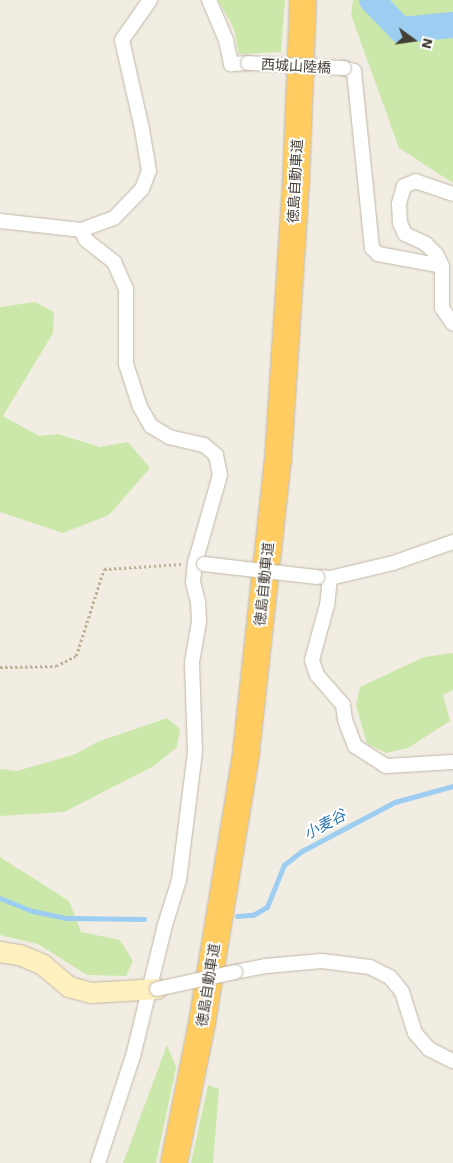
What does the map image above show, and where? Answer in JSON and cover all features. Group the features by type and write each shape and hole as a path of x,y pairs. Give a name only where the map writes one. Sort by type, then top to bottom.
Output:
{"highway":[{"name":"徳島自動車道","path":"174,1163 202,1023 247,743 278,460 296,183 303,0"}],"street":[{"path":"0,221 81,230 114,218 142,189 149,171 142,129 122,40 150,0"},
{"name":"西城山陸橋","path":"209,0 226,40 231,64 248,63 344,68 354,71 372,248 378,254 442,266"},
{"path":"453,194 416,181 404,186 399,204 400,223 405,234 426,244 436,254 442,266 442,308 453,324"},
{"path":"81,230 86,240 114,262 126,289 126,364 140,407 151,426 169,437 204,445 216,455 220,475 193,582 198,602 199,622 192,662 195,752 192,793 179,880 153,990 98,1163"},
{"path":"199,563 324,577 393,563 453,542"},
{"path":"324,577 327,605 312,660 317,675 343,705 345,720 355,746 386,766 453,762"},
{"path":"0,952 20,955 43,965 69,987 91,993 153,990 266,966 322,961 370,967 390,977 402,992 415,1033 430,1049 453,1061"}],"path":[{"path":"0,667 56,666 76,656 104,569 199,563"}],"green space":[{"path":"218,0 285,0 281,52 239,54 234,29"},
{"path":"353,0 453,0 453,183 399,148 351,15"},
{"path":"35,302 54,312 53,333 3,416 39,436 58,434 100,447 128,442 150,468 109,515 63,533 0,512 0,307"},
{"path":"453,653 453,690 443,695 450,721 408,748 386,753 367,744 356,705 360,687 424,657"},
{"path":"167,718 180,729 177,747 154,766 64,812 0,816 0,769 17,771 76,754 97,742"},
{"path":"0,857 69,901 81,932 120,940 133,961 126,976 87,975 38,944 0,935"},
{"path":"167,1045 176,1067 156,1163 123,1163"},
{"path":"208,1085 219,1089 213,1163 191,1163"}],"waterway":[{"path":"372,0 401,30 453,25"},
{"name":"小麦谷","path":"237,916 253,915 267,907 284,865 302,851 395,802 453,786"},
{"name":"小麦谷","path":"0,898 33,911 67,918 144,919"}]}
